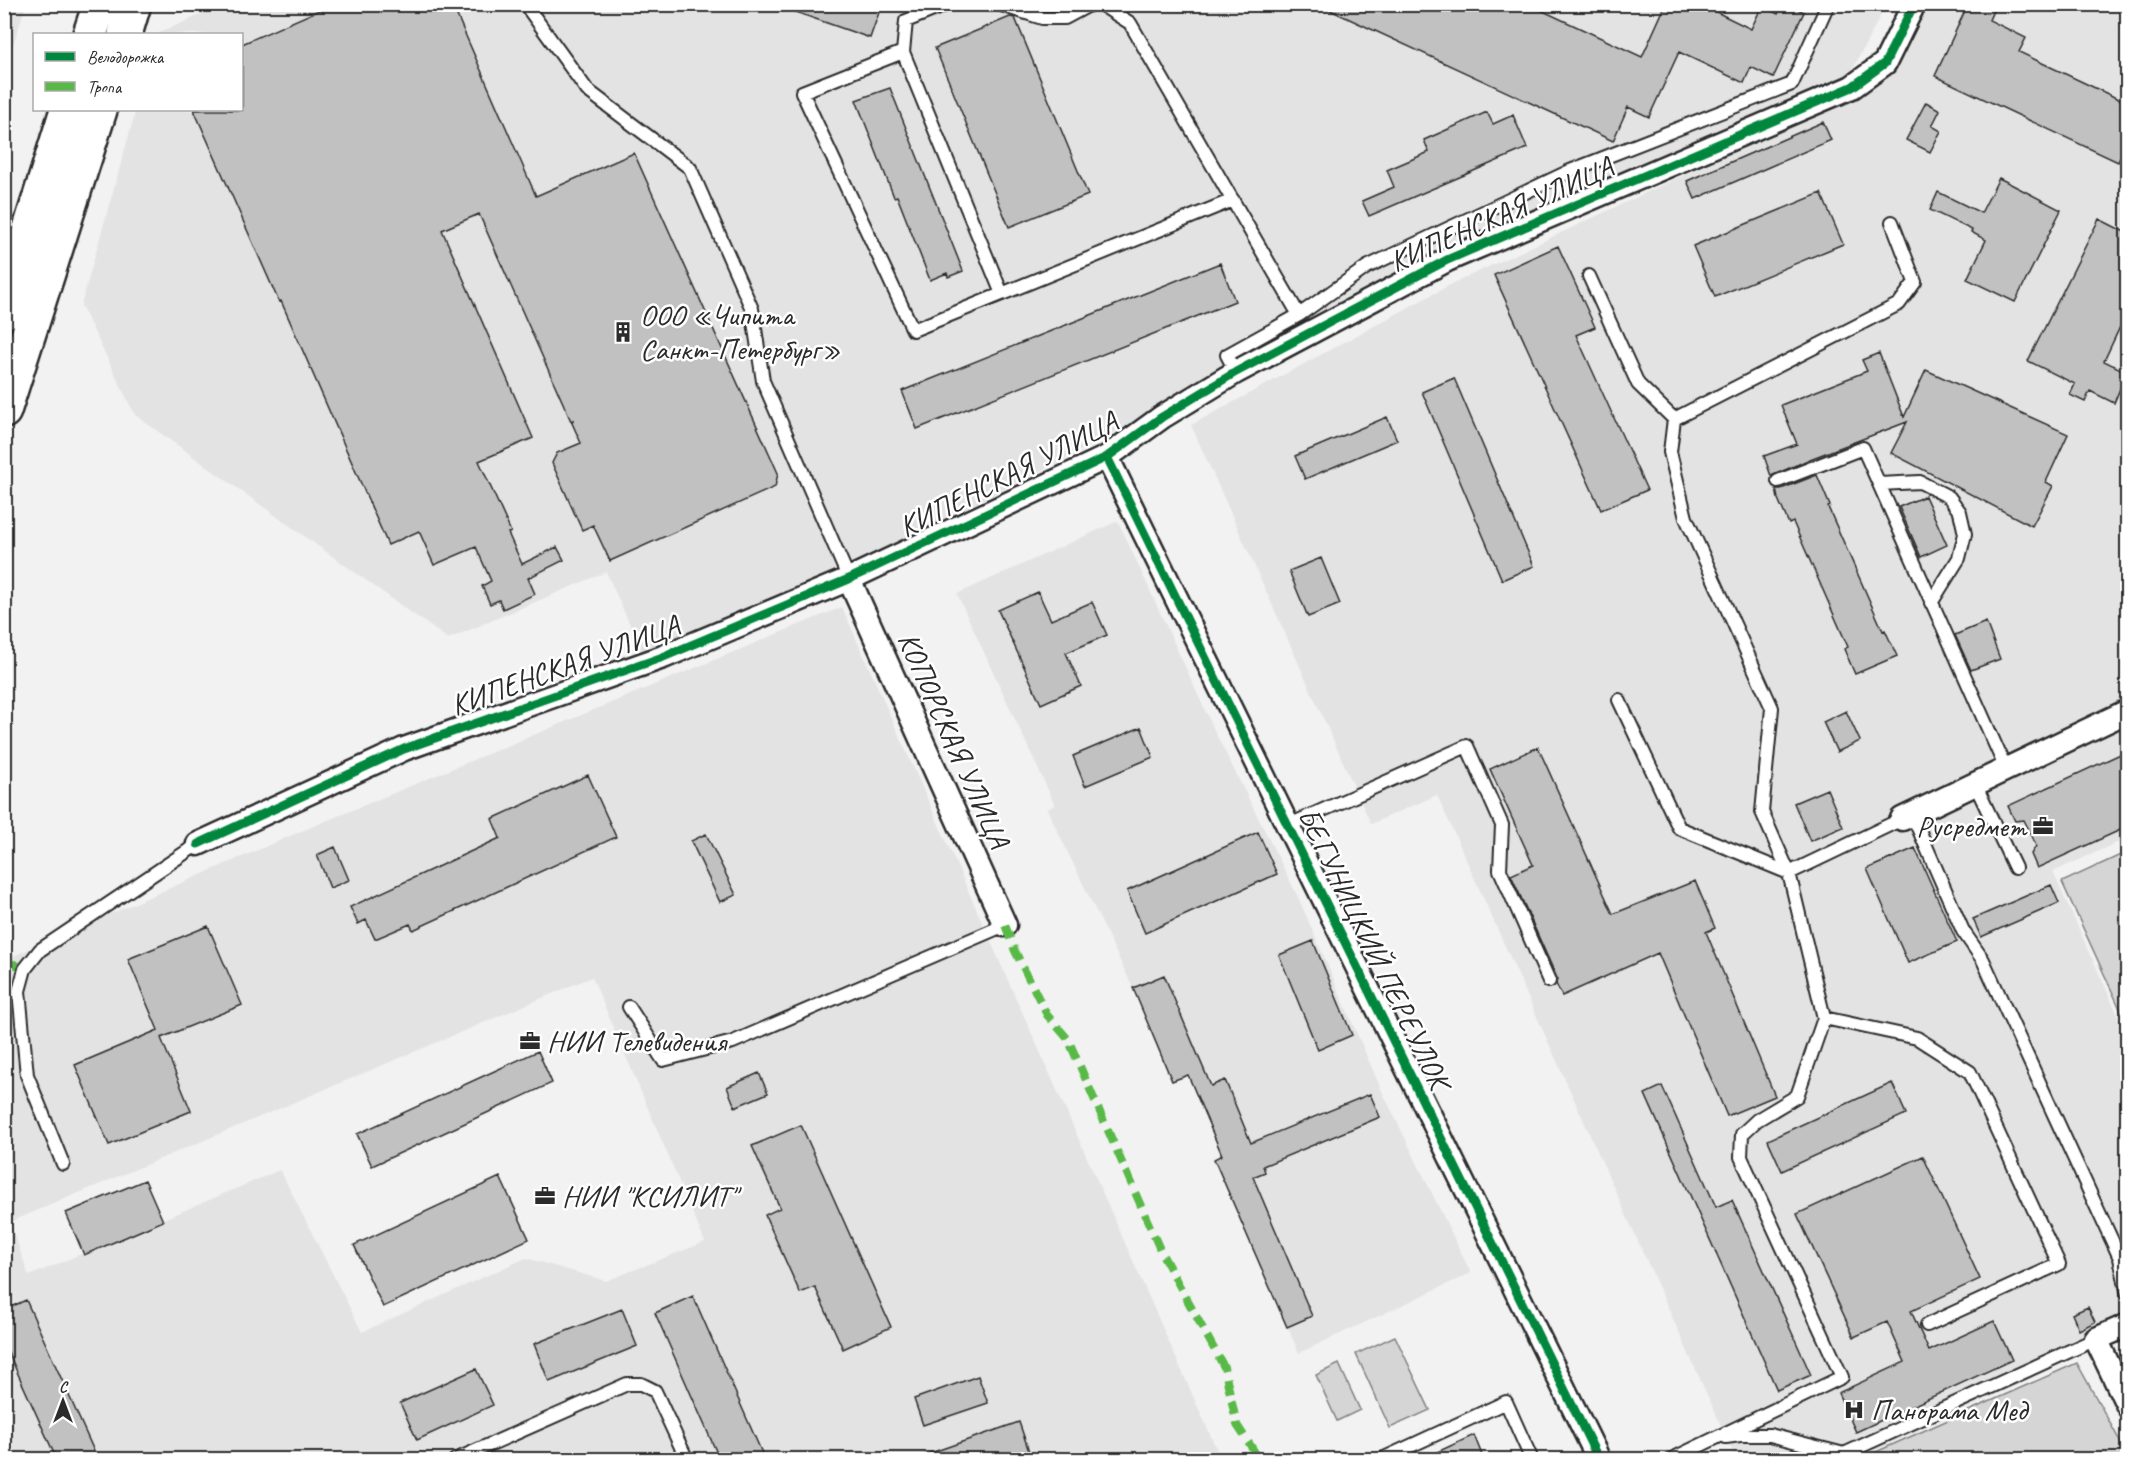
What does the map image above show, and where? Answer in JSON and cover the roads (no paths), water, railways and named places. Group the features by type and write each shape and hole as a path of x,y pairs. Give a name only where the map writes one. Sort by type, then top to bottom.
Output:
{"highway":[{"path":"90,33 100,4"},
{"path":"124,33 134,4"},
{"path":"4,312 67,111"},
{"path":"4,411 100,111"}],"street":[{"name":"КИПЕНСКАЯ УЛИЦА","path":"198,843 404,749 663,657 849,579 1107,457 1162,417 1236,372 1446,260 1852,87 1886,63 1914,4"},
{"name":"БЕГУНИЦКИЙ ПЕРЕУЛОК","path":"1107,457 1599,1460"},
{"name":"КОПОРСКАЯ УЛИЦА","path":"849,579 1005,925"},
{"path":"1907,817 2127,711"},
{"path":"2127,1325 2096,1339 2127,1406"}],"lane":[{"path":"525,4 587,90 690,168 752,309 763,381 849,579"},
{"path":"948,4 906,21 903,52 1002,294"},
{"path":"998,4 1042,18 1065,18 1091,4"},
{"path":"1100,4 1130,23 1299,315"},
{"path":"1236,372 1227,355 1299,315 1368,267 1559,176 1792,84 1828,4"},
{"path":"903,52 802,92 913,330 1233,200"},
{"path":"1674,419 1899,304 1915,282 1892,222"},
{"path":"1589,276 1638,384 1674,419"},
{"path":"1670,1460 1842,1377 1741,1157 1742,1134 1757,1120 1797,1096 1824,1018 1790,873 1762,812 1772,708 1686,518 1670,452 1674,419"},
{"path":"1778,481 1863,448 2006,769"},
{"path":"1879,484 1920,483 1949,497 1960,512 1965,534 1959,558 1931,603"},
{"path":"1619,700 1678,828 1790,873 1907,817 1963,931 1983,960 2120,1258 2127,1295"},
{"path":"1287,826 1467,746 1502,825 1500,870 1549,981"},
{"path":"1975,784 2015,868"},
{"path":"63,1164 27,1075 19,991 25,969 40,950 198,843"},
{"path":"629,1007 663,1060 733,1042 1005,925"},
{"path":"1824,1018 1917,1038 1970,1072 2059,1264 1927,1325"},
{"path":"1714,1438 1740,1435 1770,1436 1844,1454 2096,1339"},
{"path":"455,1460 627,1384 641,1384 655,1392 687,1460"},
{"path":"1380,1460 1506,1402 1532,1460"}],"place":[{"name":"ООО «Чипита Санкт-Петербург»","path":"623,332"},
{"name":"Русредмет","path":"2043,826"},
{"name":"НИИ Телевидения","path":"530,1041"},
{"name":"НИИ \"КСИЛИТ\"","path":"545,1196"},
{"name":"Панорама Мед","path":"1854,1410"}]}
